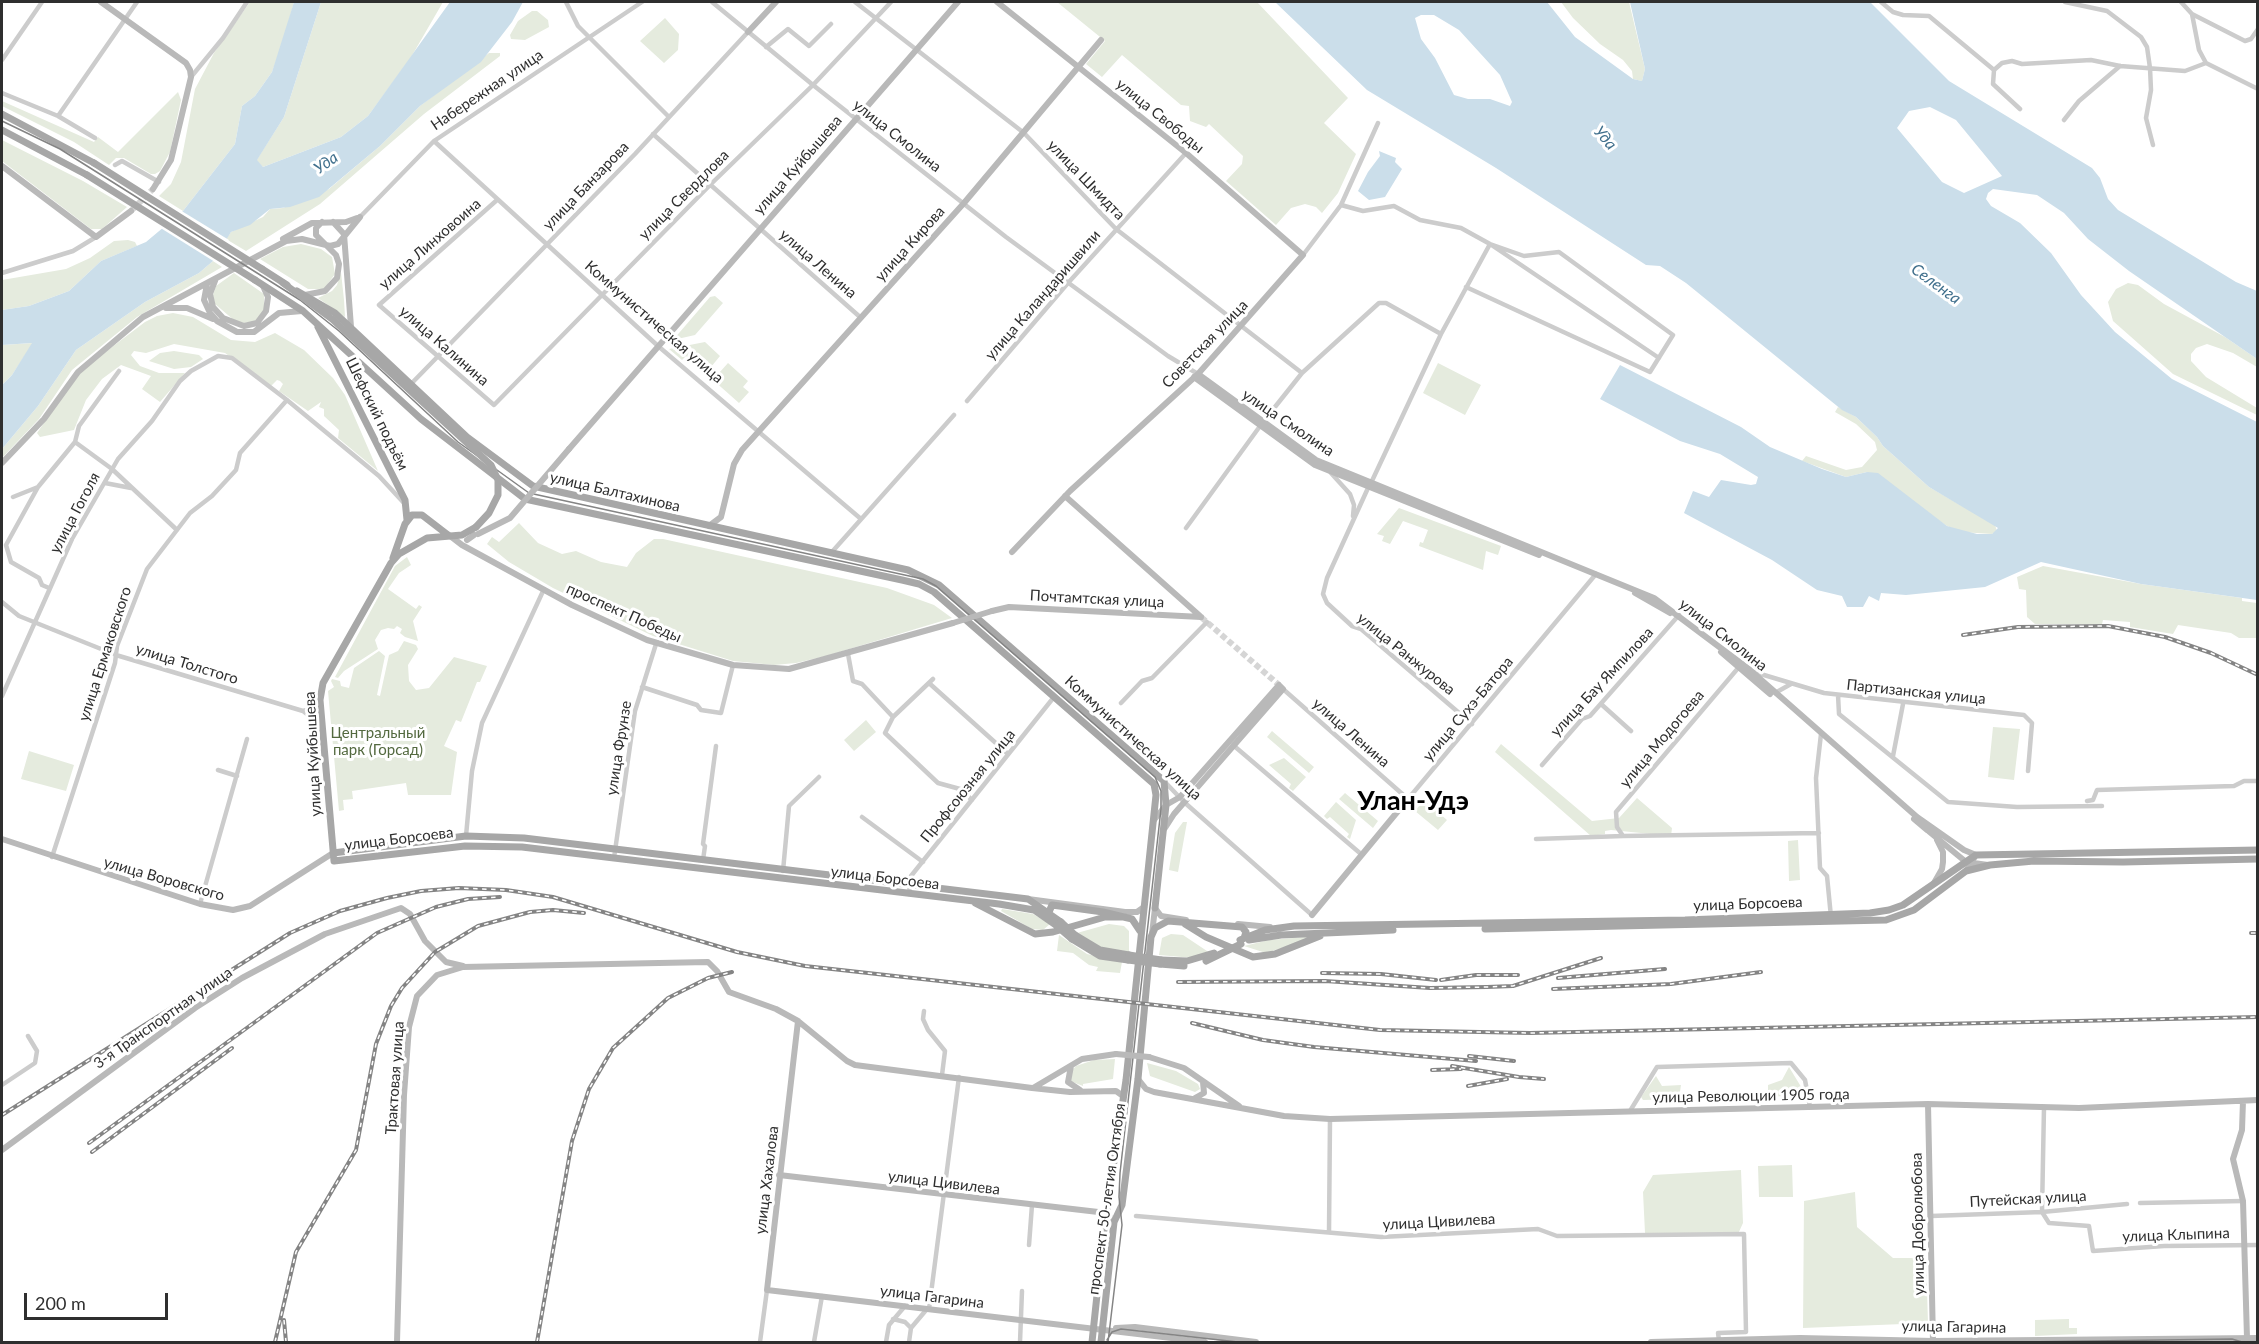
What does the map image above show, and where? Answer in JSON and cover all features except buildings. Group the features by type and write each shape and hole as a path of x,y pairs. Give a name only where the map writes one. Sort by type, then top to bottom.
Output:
{"main road":[{"path":"101,2 186,63 191,77 171,160 153,189"},
{"name":"улица Банзарова","path":"748,32 776,2"},
{"name":"улица Куйбышева","path":"391,563 414,543 427,538 471,534 510,518 958,2"},
{"name":"улица Свободы","path":"997,2 1186,153 1303,255"},
{"name":"улица Кирова","path":"709,526 717,522 723,512 737,457 964,203 1101,40"},
{"name":"улица Балтахинова","path":"2,114 94,163 305,295 351,327 467,437 533,486 926,576"},
{"name":"улица Балтахинова","path":"4,133 87,175 303,311 421,419 516,495 534,502 678,534 919,584"},
{"path":"2,166 96,237 131,211"},
{"path":"217,321 205,304 210,282 312,223 346,222 360,216"},
{"path":"2,462 44,418 78,372 143,317 286,241 302,240 333,246 344,237 360,216"},
{"path":"305,295 325,291 337,278 338,259 324,244 316,230 323,221"},
{"path":"333,222 341,228 344,237 351,327"},
{"name":"Советская улица","path":"1012,552 1065,496 1196,375 1303,255"},
{"path":"210,282 213,307 223,318 244,326 261,320 268,306 267,292 255,280"},
{"path":"283,283 332,319 491,465 498,480 498,495 489,513 471,534 469,549"},
{"path":"162,308 187,308 237,333 249,333 279,313 303,311"},
{"name":"Шефский подъём","path":"316,322 406,505 407,520"},
{"name":"улица Смолина","path":"1196,375 1261,424 1317,460 1370,485 1654,598 1740,666 1750,670 1821,736 1917,817 1964,850 1977,855"},
{"path":"1261,424 1315,465 1370,485"},
{"name":"Почтамтская улица","path":"953,623 1009,607 1201,617 1065,496"},
{"path":"407,520 417,514 449,535"},
{"name":"улица Куйбышева","path":"334,857 320,700 327,672 391,563 407,520"},
{"path":"427,520 431,529 427,538"},
{"path":"678,534 680,521"},
{"name":"проспект Победы","path":"449,535 469,549 544,590 656,644 733,665 789,669 953,623"},
{"path":"402,536 406,542 414,543"},
{"name":"Коммунистическая улица","path":"926,576 1164,781"},
{"name":"Коммунистическая улица","path":"919,584 934,592 1154,784 1156,795 1154,820 1141,933"},
{"path":"1740,666 1927,830"},
{"path":"1163,834 1179,800 1281,687"},
{"path":"1138,1079 1166,805 1164,781"},
{"name":"улица Сухэ-Батора","path":"1312,915 1408,799"},
{"path":"1154,820 1166,805 1179,800"},
{"name":"улица Смолина","path":"1917,817 1927,830 1969,862"},
{"path":"1933,835 1943,852 1942,869 1934,883"},
{"name":"улица Борсоева","path":"334,857 466,836 524,838 616,849 703,865 909,894 1028,908 1059,924"},
{"name":"улица Воровского","path":"2,839 200,904 232,910 243,909 314,866 334,857"},
{"name":"улица Борсоева","path":"334,857 479,845 522,847 614,858 783,871 1125,912 1137,912 1144,907"},
{"name":"улица Борсоева","path":"1242,941 1269,936 1454,928 1887,920 1914,910 1966,872 1990,865 2034,857 2258,850"},
{"name":"улица Борсоева","path":"1160,962 1187,961 1280,927 1677,920 1889,910 1916,898 1934,883 1977,855 2123,862 2258,859"},
{"path":"1966,872 1969,862 1990,865"},
{"name":"улица Борсоева","path":"1028,899 1049,912 1059,924"},
{"path":"972,901 1035,934 1053,932 1105,917 1125,917"},
{"path":"1049,912 1052,905 1125,917 1138,924 1141,933"},
{"name":"3-я Транспортная улица","path":"2,1150 195,1008 242,978 325,934 401,908 411,915 425,941 446,962 464,967"},
{"path":"1155,908 1161,916 1198,922 1280,927"},
{"path":"1312,915 1321,923 1330,926"},
{"path":"1311,926 1312,915"},
{"path":"1059,924 1100,956 1184,966 1206,961 1242,941 1246,932 1242,927 1168,921 1160,924 1151,937"},
{"name":"улица Борсоева","path":"1185,923 1206,937 1253,957 1275,954 1322,934"},
{"name":"проспект 50-летия Октября","path":"1092,1342 1126,1080 1141,933"},
{"name":"Трактовая улица","path":"396,1342 404,1095 409,1027 417,996 424,986 437,975 464,967 697,961 712,965 729,992 776,1009 798,1021"},
{"path":"798,1021 847,1062 872,1070 942,1075 1032,1089 1116,1091 1123,1096"},
{"name":"улица Хахалова","path":"767,1290 798,1021"},
{"name":"улица Революции 1905 года","path":"1032,1089 1091,1056 1116,1054 1175,1063 1245,1110"},
{"path":"1074,1064 1068,1072 1068,1082 1083,1091"},
{"name":"проспект 50-летия Октября","path":"1101,1342 1106,1329 1114,1222 1122,1205 1138,1079"},
{"name":"улица Революции 1905 года","path":"1138,1079 1149,1090 1245,1110 1284,1116 1330,1119 1928,1104 2079,1108 2258,1100"},
{"path":"1116,1091 1126,1080"},
{"path":"1195,1098 1204,1093 1203,1081"},
{"path":"2242,1101 2242,1130 2234,1159 2243,1201 2245,1341"},
{"name":"улица Добролюбова","path":"1928,1104 1933,1342"},
{"name":"улица Цивилева","path":"779,1175 1107,1213"},
{"path":"1107,1213 1114,1222"},
{"name":"улица Гагарина","path":"767,1290 1106,1329"},
{"path":"1106,1329 1135,1327 1256,1342"},
{"path":"1106,1329 1205,1342"},
{"name":"улица Гагарина","path":"1651,1342 1873,1338 1933,1342 2245,1341"},
{"name":"улица Гагарина","path":"2232,1342 2258,1338"}],"street":[{"path":"2,60 42,2"},
{"path":"58,116 137,2"},
{"path":"191,77 224,38 247,2"},
{"path":"566,2 578,26 669,117"},
{"name":"Набережная улица","path":"360,216 434,141 642,2"},
{"name":"улица Смолина","path":"712,2 813,86 1068,284 1196,375"},
{"name":"улица Шмидта","path":"855,2 1023,133 1116,229 1302,373"},
{"name":"улица Свердлова","path":"494,405 711,184 813,86 877,20 891,2"},
{"path":"1881,2 1893,12 1903,15 1929,16 1994,70"},
{"path":"2065,2 2107,11 2130,27 2146,47 2151,90 2146,117 2153,146"},
{"path":"2181,2 2192,14 2245,41 2252,39 2258,29"},
{"path":"2192,14 2199,50 2206,63 2258,89"},
{"path":"766,47 784,29 788,29 809,46 831,24"},
{"name":"улица Банзарова","path":"410,385 653,134 748,32"},
{"path":"2020,109 1993,84 1994,70 2002,63 2091,60 2120,66 2185,71 2206,63"},
{"path":"2064,120 2079,101 2120,66"},
{"path":"2,93 58,116 95,138"},
{"name":"Советская улица","path":"1303,255 1341,205 1378,123"},
{"name":"улица Ленина","path":"653,134 860,317"},
{"name":"Коммунистическая улица","path":"434,141 658,346 861,519"},
{"name":"улица Каландаришвили","path":"967,401 1116,229 1186,153"},
{"path":"115,165 122,161 159,182"},
{"name":"улица Линховоина","path":"379,305 497,200"},
{"path":"1341,205 1363,211 1394,206 1420,220 1461,228 1490,244 1659,358"},
{"path":"2,273 64,254 96,237"},
{"path":"1353,522 1442,334 1490,244"},
{"path":"1466,287 1650,372 1673,335 1559,252 1524,256 1490,244"},
{"path":"1186,528 1261,424 1302,373 1383,302 1442,334"},
{"name":"улица Калинина","path":"379,305 494,405"},
{"name":"улица Гоголя","path":"2,696 33,622 85,513 125,448 152,421 180,381 190,371 218,356 226,356 287,400"},
{"path":"49,588 42,585 39,578 17,566 7,555 6,545 38,487 75,442 83,418 119,370"},
{"path":"287,400 379,476 406,505"},
{"name":"улица Ермаковского","path":"52,857 116,655 147,568 190,513 212,496 236,470 240,453 287,400"},
{"path":"831,553 954,415"},
{"path":"75,442 112,469 177,530"},
{"path":"379,476 386,472 388,466"},
{"path":"1330,472 1350,494 1354,505 1353,522"},
{"path":"105,483 132,488"},
{"path":"14,497 38,487"},
{"name":"улица Ранжурова","path":"1353,522 1325,584 1323,594 1327,603 1352,626 1361,628 1472,724"},
{"name":"улица Сухэ-Батора","path":"1408,799 1595,576"},
{"path":"466,836 477,741 509,663 544,590"},
{"name":"улица Толстого","path":"2,602 19,616 116,655 303,711 322,726"},
{"name":"улица Бау Ямпилова","path":"1542,765 1582,719 1590,716 1601,704 1678,616"},
{"path":"1120,703 1142,681 1152,678 1207,622"},
{"name":"улица Фрунзе","path":"614,858 635,711 656,644"},
{"path":"848,654 854,681 862,684 893,717"},
{"path":"642,687 697,705 701,710 721,714 733,665"},
{"name":"улица Модогоева","path":"1622,834 1617,827 1616,812 1740,666"},
{"name":"Партизанская улица","path":"1750,670 1791,684 1838,695 1904,704 2024,715 2032,723 2028,771"},
{"path":"972,800 960,789 938,783 885,733 893,717 931,681 1008,754"},
{"path":"1775,693 1791,684"},
{"name":"улица Ленина","path":"1281,687 1408,799"},
{"path":"1838,695 1839,714 1948,802 2018,807 2102,806"},
{"name":"Профсоюзная улица","path":"909,894 911,876 1054,697"},
{"path":"303,711 314,708 320,700"},
{"path":"1601,704 1631,731"},
{"path":"1893,756 1904,704"},
{"path":"1821,736 1816,778 1820,868 1827,876 1832,922"},
{"path":"200,904 247,739"},
{"path":"1231,743 1361,855"},
{"path":"703,865 705,846 703,844 716,746"},
{"path":"218,771 237,776"},
{"path":"783,871 789,806 819,777"},
{"name":"Коммунистическая улица","path":"1164,781 1179,800 1312,915"},
{"path":"2087,801 2093,800 2097,790 2234,786 2244,781 2258,781"},
{"path":"1154,784 1166,795 1179,800"},
{"path":"862,817 923,862"},
{"path":"1536,839 1622,834 1819,833"},
{"path":"924,1011 923,1019 928,1030 945,1051 942,1075"},
{"path":"2,1085 35,1063 37,1051 28,1036"},
{"path":"1630,1111 1657,1067 1791,1063 1805,1080 1810,1107"},
{"path":"909,1342 911,1328 928,1309 958,1077"},
{"path":"2042,1212 2044,1107"},
{"path":"1329,1232 1330,1119"},
{"path":"2140,1203 2243,1201"},
{"name":"Путейская улица","path":"1931,1216 2042,1212 2127,1204"},
{"path":"1029,1245 1032,1205"},
{"name":"улица Клыпина","path":"2042,1212 2049,1222 2089,1226 2093,1251 2258,1245"},
{"name":"улица Цивилева","path":"1136,1216 1380,1238 1538,1229 1557,1236 1744,1234 1746,1332 1718,1333 1719,1340"},
{"name":"улица Хахалова","path":"760,1342 767,1290"},
{"path":"1020,1342 1022,1291"},
{"path":"814,1342 822,1296"},
{"path":"886,1342 887,1329 905,1306"},
{"path":"893,1319 905,1322 911,1328"}],"green space":[{"path":"250,2 294,2 272,72 255,96 242,106 235,144 183,211 159,196 171,184 181,162 195,89 214,53"},
{"path":"321,2 443,2 410,59 368,116 341,137 263,167 256,161 284,117"},
{"path":"1057,2 1257,2 1348,98 1324,123 1356,154 1338,193 1322,213 1316,207 1305,204 1291,208 1276,225 1226,181 1242,164 1243,156 1209,124 1206,127 1190,121 1189,106 1181,105 1122,55 1102,77 1086,64 1105,41"},
{"path":"1561,2 1629,2 1645,69 1642,81 1633,79 1632,71 1623,60 1600,44 1573,18"},
{"path":"532,11 537,11 548,20 549,27 525,40 511,39 510,35 518,21"},
{"path":"665,18 679,34 678,50 664,63 640,41"},
{"path":"489,53 500,53 500,56 424,114 320,204 246,251 226,239 231,232 263,217 270,209 283,208 329,189 380,146 420,106"},
{"path":"178,92 181,100 170,152 160,171 155,174 151,174 124,158 116,158 109,165 74,142 2,106 2,101 94,142 98,137 118,152"},
{"path":"2,140 83,181 127,207 102,229 91,229 2,161"},
{"path":"114,241 135,242 137,246 101,261 69,291 29,306 2,310 2,280 66,269 90,258"},
{"path":"301,244 321,249 332,257 335,274 324,289 308,289 260,259 283,247"},
{"path":"213,261 222,267 137,317 72,370 39,419 2,458 2,449 38,406 76,350 145,302 199,273"},
{"path":"341,272 345,317 318,298 332,291 337,285"},
{"path":"234,273 264,294 264,311 255,321 244,323 235,321 215,304 213,295 216,286"},
{"path":"2128,283 2138,285 2164,304 2225,337 2257,359 2257,367 2233,353 2207,344 2196,348 2191,354 2191,361 2206,377 2257,408 2257,415 2173,374 2113,321 2108,302 2116,289"},
{"path":"715,296 723,303 695,335 673,340 710,297"},
{"path":"173,313 193,317 231,340 255,342 275,333 304,350 333,378 345,395 378,471 338,438 339,430 324,416 324,409 319,407 321,402 308,411 279,391 283,384 280,381 277,380 271,386 225,353 174,344 146,353 134,351 131,355 140,366 159,373 185,373 160,402 142,389 151,376 121,365 102,379 86,400 74,430 40,437 37,433 73,381 87,366 145,322 157,316"},
{"path":"705,342 720,356 711,367 719,373 728,363 748,381 743,387 749,392 739,403 686,356 682,360 669,349"},
{"path":"33,343 12,375 2,385 2,345"},
{"path":"174,351 199,355 203,359 191,367 174,369 149,361 160,353"},
{"path":"1438,363 1481,385 1465,415 1423,393"},
{"path":"1838,407 1856,417 1883,446 1929,487 1995,525 1997,531 1992,534 1961,532 1947,526 1867,472 1846,477 1802,461 1806,456 1846,470 1862,467 1877,450 1875,442 1856,424 1835,412"},
{"path":"1399,508 1501,546 1498,555 1486,551 1483,570 1419,546 1420,542 1423,543 1428,530 1403,521 1390,544 1382,541 1384,536 1377,534"},
{"path":"519,523 538,543 562,554 576,551 601,562 627,567 636,553 654,539 663,539 887,588 934,605 952,618 796,663 774,665 733,661 653,636 553,588 509,562 487,544 492,537 499,542"},
{"path":"407,557 411,565 399,573 388,589 416,609 419,605 422,607 413,621 418,641 405,637 400,633 402,629 397,626 394,629 381,630 375,640 378,649 344,671 338,678 335,677 395,566"},
{"path":"2043,566 2141,584 2242,598 2242,601 2257,603 2257,638 2239,638 2231,633 2178,625 2173,634 2130,627 2130,622 2103,620 2102,624 2035,624 2027,617 2026,590 2019,589 2017,577"},
{"name":"Центральный парк (Горсад)","path":"404,641 416,645 418,649 408,665 409,681 416,690 429,688 454,657 487,666 480,682 477,682 461,722 456,720 444,746 457,752 451,795 408,795 406,783 352,791 353,799 343,800 344,810 339,811 328,691 334,687 331,681 332,679 340,681 341,686 349,688 354,668 379,651 385,656 377,695 380,696 389,655 398,651"},
{"path":"866,720 876,732 854,751 844,740"},
{"path":"1993,727 2020,729 2014,780 1988,777"},
{"path":"1272,731 1314,767 1309,773 1267,737"},
{"path":"1501,744 1592,821 1619,818 1637,798 1672,828 1671,836 1611,830 1605,831 1605,834 1591,836 1495,752"},
{"path":"29,751 74,765 66,791 21,779"},
{"path":"1284,758 1306,777 1293,791 1289,788 1291,784 1269,765"},
{"path":"1345,793 1378,821 1373,828 1339,799"},
{"path":"1424,800 1447,820 1438,830 1415,811"},
{"path":"1336,802 1356,820 1350,839 1347,837 1349,834 1330,817 1327,819 1324,816"},
{"path":"1183,822 1187,822 1178,872 1169,870 1175,833"},
{"path":"1798,840 1800,880 1789,881 1788,841"},
{"path":"1002,909 1033,914 1050,924 1043,930 1032,929 1001,911"},
{"path":"1109,924 1124,926 1129,931 1129,952 1099,947 1077,933"},
{"path":"1171,934 1183,935 1210,953 1193,958 1159,955 1162,938"},
{"path":"1059,935 1087,954 1122,962 1120,973 1096,971 1098,967 1089,965 1073,953 1057,951"},
{"path":"1306,937 1306,940 1266,953 1244,946 1269,940"},
{"path":"1115,1059 1113,1079 1083,1084 1083,1086 1070,1081 1076,1066 1094,1060"},
{"path":"1147,1063 1176,1071 1198,1084 1200,1089 1195,1092 1150,1076"},
{"path":"1789,1067 1803,1090 1800,1095 1768,1097 1768,1085 1782,1080"},
{"path":"1656,1076 1662,1086 1681,1085 1679,1099 1643,1100 1641,1097"},
{"path":"1792,1165 1793,1197 1759,1197 1758,1166"},
{"path":"1741,1170 1743,1223 1738,1234 1645,1233 1643,1192 1653,1175"},
{"path":"1855,1192 1857,1227 1893,1258 1926,1258 1928,1323 1803,1328 1804,1201"},
{"path":"2069,1319 2069,1328 2077,1328 2077,1334 2035,1336 2035,1320"}],"water":[{"name":"Уда","path":"294,2 321,2 284,117 257,160 263,167 341,137 368,116 450,2 523,2 512,22 481,62 420,106 380,146 319,197 290,207 270,209 250,225 231,232 213,261 199,273 145,302 76,350 38,406 2,449 2,385 12,375 32,343 2,345 2,310 29,306 69,291 101,261 146,242 183,211 235,144 242,106 255,96 272,72"},
{"path":"1275,2 1547,2 1575,37 1633,79 1642,81 1645,69 1630,2 1870,2 1949,81 2092,168 2100,178 2108,199 2118,210 2236,282 2257,291 2257,359 2129,271 2088,239 2064,213 2037,195 1993,189 1988,193 1986,199 1991,206 2020,223 2051,253 2081,295 2115,332 2172,379 2257,422 2257,600 2141,584 2041,562 1985,587 1906,595 1881,593 1879,601 1869,596 1863,607 1847,607 1842,596 1817,590 1772,560 1684,513 1693,491 1709,497 1721,480 1751,485 1756,484 1758,477 1720,454 1680,441 1600,399 1620,365 1741,427 1770,447 1822,469 1846,477 1867,472 1878,473 1947,526 1977,534 1992,534 1998,528 1929,487 1883,446 1856,417 1842,410 1686,283 1660,266 1646,265 1496,168 1367,90","holes":["1421,15 1434,15 1459,30 1500,75 1512,102 1510,106 1490,99 1468,99 1454,95 1435,58 1421,39 1415,18","1930,107 1956,120 2002,176 1964,193 1942,182 1897,128 1909,111"]},
{"path":"1379,151 1396,158 1395,162 1402,169 1385,197 1369,200 1358,191 1380,156"}],"pier":[{"path":"180,210 229,240 215,262 159,227"}],"tunnel":[{"path":"131,211 153,189"},
{"path":"1201,617 1279,685"}],"tram line":[{"path":"2,121 60,149 300,300 339,331 458,442 529,493 923,579 936,586 1155,777 1161,791 1161,809 1120,1173 1119,1197 1122,1225 1108,1342"},
{"path":"1107,1340 1112,1332 1121,1329 1238,1342"},
{"path":"2022,1342 2232,1339 2242,1342"},
{"path":"1770,1342 1925,1342"}],"railway":[{"path":"1963,635 2018,627 2108,626 2165,637 2211,653 2258,675"},
{"path":"2,1115 290,933 340,911 387,898 421,891 459,888 506,890 553,897 737,952 805,966 1380,1030 1530,1033 2258,1017"},
{"path":"89,1143 377,933 436,907 468,899 500,897"},
{"path":"275,1342 296,1252 356,1150 376,1044 391,1006 402,988 435,952 478,926 530,912 553,910 584,913"},
{"path":"2251,933 2258,933"},
{"path":"1178,982 1325,981 1430,988 1513,986 1601,958"},
{"path":"1558,978 1665,969"},
{"path":"537,1342 572,1141 589,1089 613,1048 668,998 708,978 732,972"},
{"path":"1553,989 1671,984 1761,972"},
{"path":"1322,973 1381,974 1436,980"},
{"path":"1441,980 1476,975 1518,975"},
{"path":"1192,1023 1263,1040 1314,1047 1476,1061"},
{"path":"92,1152 232,1048"},
{"path":"1469,1056 1514,1061"},
{"path":"1452,1066 1544,1079"},
{"path":"1432,1070 1461,1069"},
{"path":"1468,1086 1507,1079"},
{"path":"284,1320 286,1342"}],"district":[{"name":"Улан-Удэ","path":"1413,801"}],"water label":[{"name":"Селенга","path":"1936,284"}]}
